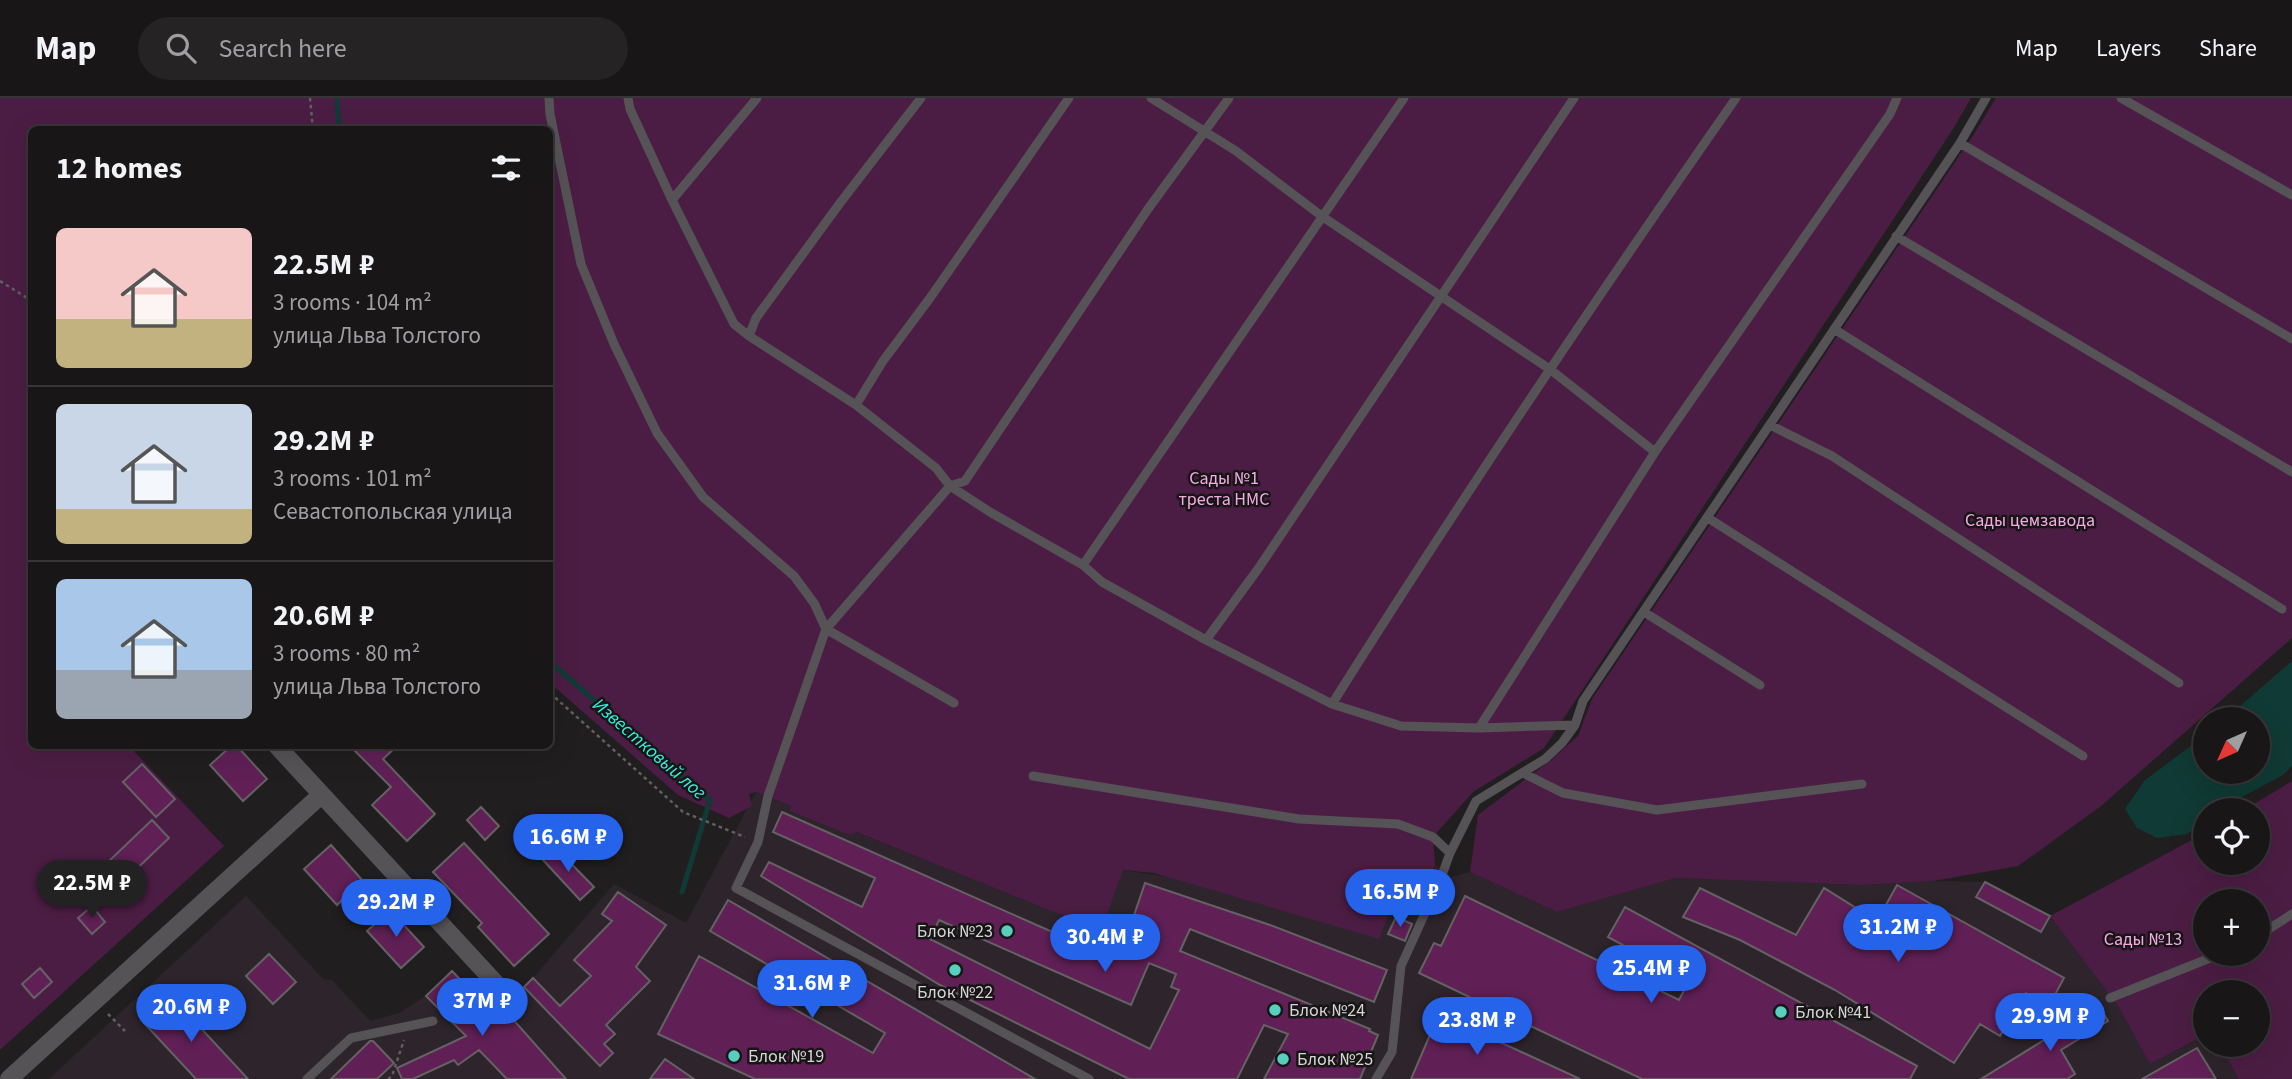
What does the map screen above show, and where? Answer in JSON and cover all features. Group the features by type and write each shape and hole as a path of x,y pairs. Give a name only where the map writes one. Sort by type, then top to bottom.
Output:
{"street":[{"path":"279,749 501,989"},
{"path":"9,1079 321,795"}],"lane":[{"path":"549,98 552,126"},
{"path":"628,98 630,109 672,200 734,324 856,405 936,468 950,486 1083,565 1102,582 1206,640 1332,704 1401,726 1479,728 1575,725"},
{"path":"672,200 757,98"},
{"path":"749,336 756,318 921,98"},
{"path":"856,405 883,361 946,276 1069,98"},
{"path":"1151,98 1237,151 1323,217 1551,370 1655,452"},
{"path":"1089,1079 736,888 758,842 768,796 826,629 950,486 965,481 1133,231 1229,98"},
{"path":"1083,565 1404,98"},
{"path":"1206,640 1258,569 1574,98"},
{"path":"1332,704 1430,549 1736,98"},
{"path":"1479,728 1655,452 1890,114 1898,98"},
{"path":"1376,1079 1392,1052 1401,966 1450,853 1476,802 1545,759 1562,743 1575,725 1583,701 1960,143 1986,98"},
{"path":"2121,98 2292,195"},
{"path":"553,129 580,264 614,344 657,433 703,497 794,576 814,603 826,629 954,702"},
{"path":"1960,143 2292,339"},
{"path":"1896,236 2292,472"},
{"path":"1834,329 2282,609"},
{"path":"1770,425 1832,456 2179,683"},
{"path":"1708,518 2083,757"},
{"path":"1644,612 1760,685"},
{"path":"1523,773 1563,793 1657,810 1862,784"},
{"path":"1033,776 1298,819 1398,824 1433,837 1450,853"},
{"path":"2270,928 2292,914"},
{"path":"2110,998 2193,965"},
{"path":"307,1079 351,1038 433,1021"}],"path":[{"path":"310,98 313,126"},
{"path":"0,281 28,298"},
{"path":"553,696 683,812 758,842"},
{"path":"93,1003 125,1031"},
{"path":"388,1079 392,1076 410,1026"}],"shaded area":[{"path":"2292,661 2292,766 2270,782 2270,707 2239,707"},
{"path":"2193,744 2193,784 2266,784 2240,798 2193,798 2193,830 2187,834 2157,838 2137,828 2125,809 2144,781"},
{"path":"756,792 1101,931 1122,870 1414,913 1435,865 1445,868 1451,877 1470,872 1557,912 1676,878 1861,885 1933,881 1985,882 2050,916 2118,1006 2150,1064 2193,1041 2193,1057 2226,1057 2239,1079 49,1079 246,896 323,979 332,980 370,1021 399,1013 426,996 452,971 494,1015 533,978 614,884 686,923"}],"green space":[{"name":"Сады №1 треста НМС","path":"0,98 1971,98 1544,748 1473,792 1433,837 1435,865 1414,913 1390,909 1379,939 1154,873 1123,870 1101,931 856,832 850,835 790,811 791,806 756,792 749,794 752,806 729,818 678,795 553,686 553,126 28,126 28,749 132,749 224,846 0,1050"},
{"name":"Сады цемзавода","path":"1996,98 2292,98 2292,638 2214,707 2193,707 2193,725 2101,806 2018,866 1933,881 1861,885 1676,878 1557,912 1470,872 1478,815 1550,761 1578,736 1592,699"},
{"name":"Сады №13","path":"2292,781 2292,1079 2239,1079 2226,1057 2270,1057 2270,980 2193,980 2193,1041 2150,1064 2118,1006 2050,916 2193,839 2193,875 2270,875 2270,798 2264,798"}],"building":[{"path":"228,749 240,749 267,779 243,801 210,765"},
{"path":"353,749 394,749 383,759 435,814 407,841 372,805 391,787"},
{"path":"142,764 175,799 156,817 123,782"},
{"path":"481,807 499,826 485,840 467,820"},
{"path":"782,812 1111,958 1124,928 1129,930 1145,883 1270,925 1387,970 1374,1002 1190,929 1180,951 1370,1029 1369,1031 1378,1035 1360,1079 1264,1079 1288,1034 1264,1025 1237,1079 1129,1079 940,985 761,876 769,862 862,907 875,878 773,832","holes":["939,920 1131,1005 1149,963 1176,974 1171,987 1179,990 1150,1049 930,939"]},
{"path":"152,820 169,838 126,879 109,861"},
{"path":"464,843 549,934 514,966 478,927 482,923 433,872"},
{"path":"331,845 363,881 337,905 304,869"},
{"path":"556,848 594,887 580,900 543,860"},
{"path":"1985,882 2050,916 2041,932 1976,897"},
{"path":"1897,885 2064,978 2049,1006 2026,993 2000,1036 1980,1024 1954,1063 1835,990 1740,940 1683,917 1700,888 1796,935 1824,888 1877,921"},
{"path":"618,892 666,925 636,967 650,981 606,1025 615,1034 604,1044 613,1053 600,1066 524,987 533,978 560,1006 591,976 574,960 612,921 602,914"},
{"path":"1465,896 1679,1000 1689,981 1608,937 1625,907 1917,1066 1910,1079 1642,1079 1419,973 1434,943 1441,946"},
{"path":"728,900 1035,1079 755,1079 658,1034 699,956 873,1053 885,1033 710,931"},
{"path":"92,906 105,922 92,934 78,918"},
{"path":"390,910 424,947 401,968 367,931"},
{"path":"1396,917 1412,924 1405,941 1388,934"},
{"path":"269,954 296,982 273,1004 246,976"},
{"path":"40,968 52,982 34,998 22,984"},
{"path":"452,971 494,1015 502,1007 566,1079 507,1079 479,1050 458,1065 454,1060 413,1079 402,1079 397,1068 466,1036 426,996"},
{"path":"172,997 248,1079 196,1079 144,1023"},
{"path":"2099,1006 2108,1021 2061,1050 2075,1074 2067,1079 1981,1079"},
{"path":"1439,1014 1580,1079 1411,1079"},
{"path":"370,1041 394,1063 377,1079 331,1079"},
{"path":"2193,1050 2193,1057 2203,1057 2216,1079 2142,1079"},
{"path":"665,1059 694,1079 650,1079"}],"waterway":[{"name":"Известковый лог","path":"337,98 339,126"},
{"name":"Известковый лог","path":"553,665 710,800 682,892"}],"place":[{"name":"Блок №23","path":"1007,931"},
{"name":"Блок №22","path":"955,970"},
{"name":"Блок №24","path":"1275,1010"},
{"name":"Блок №41","path":"1781,1012"},
{"name":"Блок №19","path":"734,1056"},
{"name":"Блок №25","path":"1283,1059"}]}
